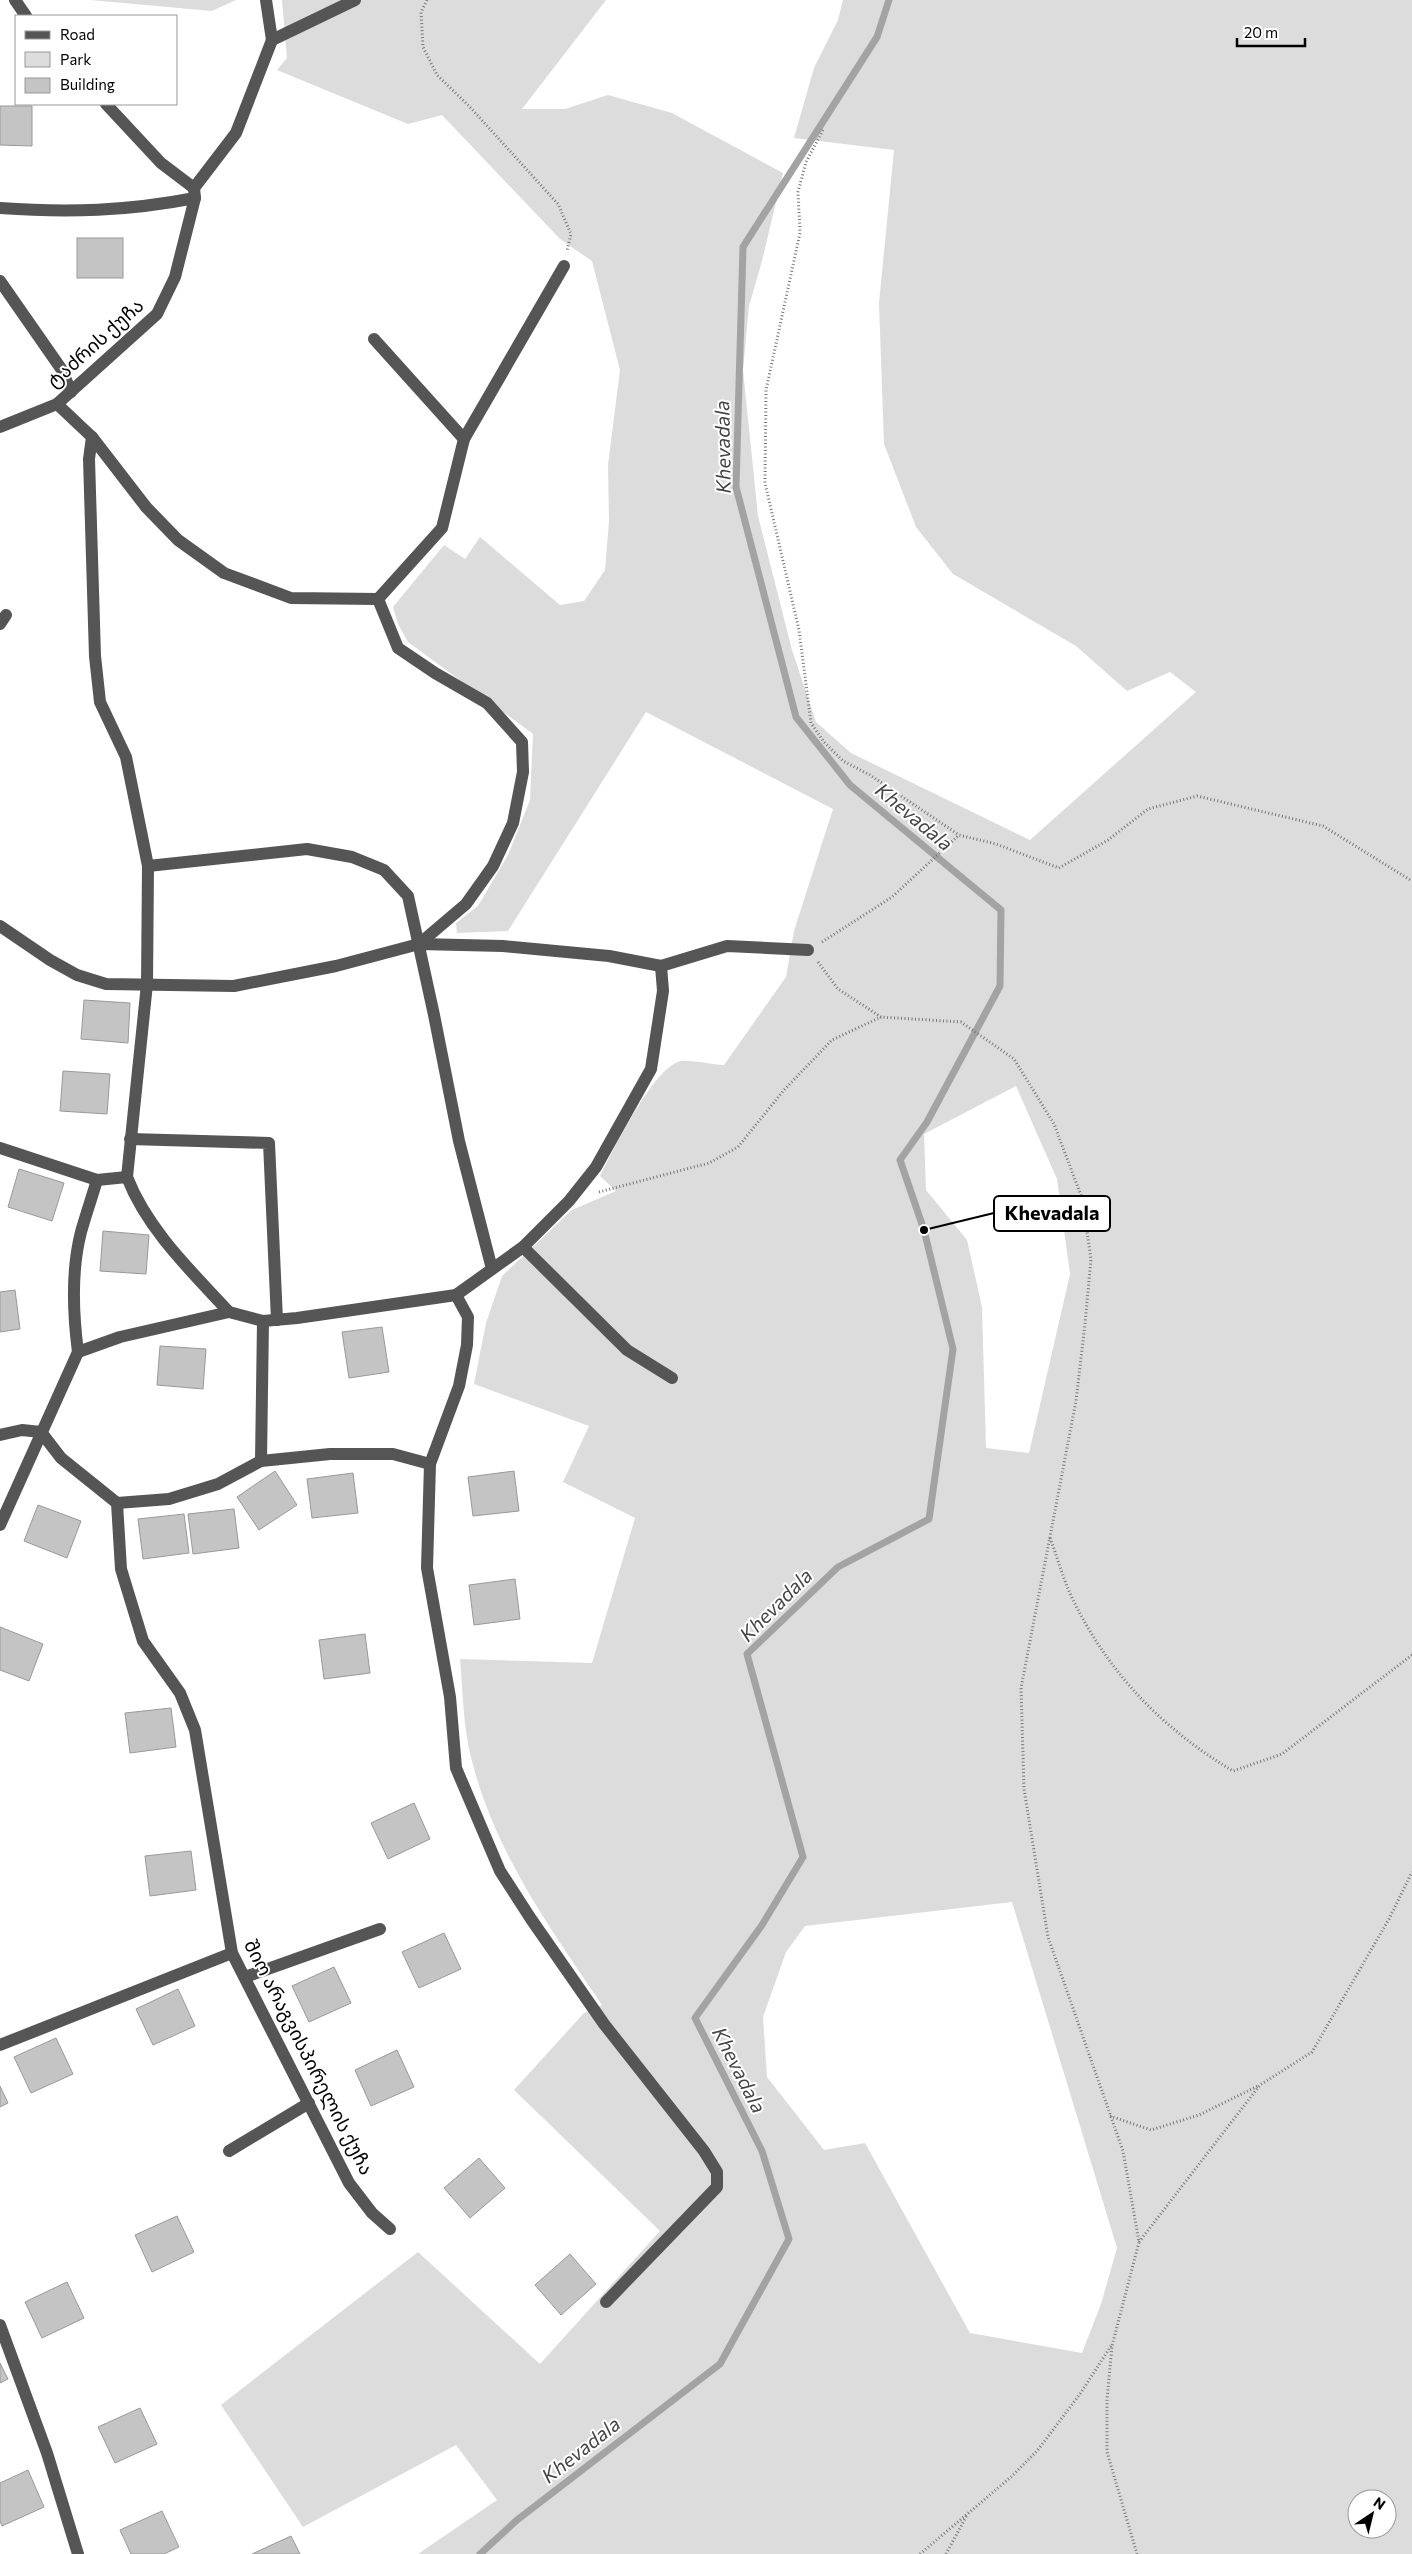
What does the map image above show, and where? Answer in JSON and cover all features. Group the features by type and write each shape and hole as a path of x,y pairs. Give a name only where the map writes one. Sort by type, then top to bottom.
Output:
{"street":[{"path":"15,0 25,15"},
{"path":"266,0 272,40 355,0"},
{"name":"ტაძრის ქუჩა","path":"0,427 57,404 157,314 175,277 195,193 236,133 272,40"},
{"path":"107,105 160,163 195,193"},
{"path":"0,208 58,212 149,207 195,193"},
{"path":"57,404 92,437 146,506 178,540 224,573 290,598 378,599 442,528 464,439 564,266"},
{"path":"0,281 62,370 71,392"},
{"path":"374,339 464,439"},
{"path":"92,437 89,460 95,656 100,702 126,757 148,866 147,984 127,1177 135,1198 150,1221 229,1312"},
{"path":"378,599 398,648 434,674 487,703 522,742 523,772 513,824 493,866 466,904 419,944"},
{"path":"148,866 307,848 352,856 384,870 408,896 459,1141 492,1269"},
{"path":"0,926 50,960 77,975 106,984 234,986 336,966 419,944 503,946 590,954 661,966 727,946 808,950"},
{"path":"78,1352 120,1337 229,1312 262,1320 277,1320 380,1308 456,1295 523,1247 569,1201 596,1166 651,1069 663,991 661,966"},
{"path":"130,1139 268,1143 277,1320"},
{"path":"0,1148 97,1180 127,1177"},
{"path":"0,1525 78,1352 75,1324 75,1278 81,1234 97,1180"},
{"path":"523,1247 627,1350 672,1378"},
{"path":"456,1295 468,1317 468,1346 459,1386 430,1464 427,1568 450,1698 456,1768 500,1871 531,1919 604,2024 704,2151 717,2172 717,2187 606,2302"},
{"path":"261,1461 262,1320"},
{"path":"0,1435 22,1430 41,1432 61,1458 117,1503 169,1499 218,1484 261,1461 330,1454 392,1454 430,1464"},
{"name":"შიო არაგვისპირელის ქუჩა","path":"117,1503 121,1569 143,1641 180,1693 195,1730 232,1953 349,2182 372,2213 390,2229"},
{"path":"245,1977 380,1929"},
{"path":"0,2045 232,1953"},
{"path":"229,2151 309,2102"},
{"path":"0,2325 47,2453 78,2554"}],"path":[{"path":"427,0 421,12 424,47 437,75 469,106 558,204 571,234 564,266"},
{"path":"823,130 806,162 798,192 800,234 766,390 765,483 799,630 811,723 824,742 843,760 870,775 959,835 996,844 1059,868 1108,840 1148,809 1197,796 1323,826 1412,880"},
{"path":"959,835 892,896 808,950 838,990 882,1016 961,1022 1014,1060 1054,1124 1082,1198 1091,1259 1085,1324 1076,1401 1021,1688 1024,1789 1048,1937 1123,2151 1139,2242"},
{"path":"569,1201 650,1177 709,1163 738,1147 784,1090 832,1040 882,1016"},
{"path":"1050,1536 1074,1601 1105,1656 1146,1706 1197,1749 1233,1771 1282,1754 1412,1655"},
{"path":"1110,2116 1152,2130 1199,2115 1260,2085 1312,2052 1389,1919 1412,1872"},
{"path":"1137,2554 1107,2452 1107,2400 1112,2346 1139,2242 1260,2085"},
{"path":"920,2554 1011,2477 1036,2451 1080,2394 1112,2346"},
{"path":"946,2554 968,2513"}],"green space":[{"path":"90,0 236,0 212,11"},
{"path":"282,0 606,0 522,109 565,109 608,95 672,113 783,173 749,306 743,370 758,516 792,650 816,722 851,753 1030,840 1196,692 1170,672 1127,691 1076,646 953,574 916,527 884,444 879,303 894,150 794,138 814,68 838,20 843,0 1412,0 1412,2554 418,2554 497,2500 456,2445 303,2527 221,2405 418,2252 540,2364 660,2231 514,2090 584,2013 602,2005 544,1918 526,1888 495,1827 482,1794 469,1749 460,1659 592,1663 635,1518 563,1482 589,1426 474,1384 486,1323 502,1276 572,1210 616,1191 600,1176 624,1130 647,1093 670,1066 681,1061 724,1065 786,977 794,931 833,809 646,712 508,931 457,933 456,923 478,906 508,855 530,800 533,734 408,642 398,624 393,607 444,545 465,559 480,537 560,605 584,601 605,570 609,521 608,465 620,370 592,261 560,239 442,115 408,124 277,70 287,58","holes":["1016,1086 1057,1179 1070,1274 1029,1453 986,1448 982,1307 967,1240 926,1190 924,1134","1012,1902 1117,2248 1101,2304 1082,2353 970,2333 865,2143 824,2150 767,2077 763,2017 786,1952 805,1926"]}],"building":[{"path":"0,106 32,106 32,146 0,145"},
{"path":"77,238 123,238 123,278 77,278"},
{"path":"84,1000 130,1003 128,1043 81,1039"},
{"path":"63,1071 110,1074 107,1114 60,1111"},
{"path":"19,1169 64,1183 52,1221 8,1207"},
{"path":"103,1231 149,1235 146,1274 100,1271"},
{"path":"15,1290 20,1329 0,1332 0,1292"},
{"path":"382,1327 389,1372 349,1378 342,1332"},
{"path":"160,1346 206,1349 203,1389 157,1385"},
{"path":"275,1471 297,1505 259,1530 237,1497"},
{"path":"514,1471 519,1511 473,1516 468,1477"},
{"path":"353,1473 358,1513 312,1518 307,1479"},
{"path":"38,1505 81,1521 67,1558 24,1541"},
{"path":"234,1509 239,1548 193,1554 188,1514"},
{"path":"184,1514 189,1553 143,1559 138,1519"},
{"path":"515,1579 520,1619 474,1625 469,1585"},
{"path":"0,1627 43,1644 29,1681 0,1670"},
{"path":"365,1634 370,1673 324,1679 319,1640"},
{"path":"171,1708 176,1747 130,1753 125,1713"},
{"path":"414,1803 430,1839 388,1859 371,1823"},
{"path":"191,1851 196,1890 150,1896 145,1856"},
{"path":"444,1933 461,1969 419,1988 402,1952"},
{"path":"334,1967 351,2003 309,2022 292,1986"},
{"path":"178,1989 195,2026 153,2045 136,2009"},
{"path":"56,2038 73,2074 31,2093 14,2057"},
{"path":"397,2050 414,2087 371,2106 355,2070"},
{"path":"0,2086 8,2103 0,2107"},
{"path":"479,2158 505,2188 470,2218 444,2188"},
{"path":"177,2216 194,2252 152,2272 135,2235"},
{"path":"570,2254 596,2284 561,2315 535,2285"},
{"path":"67,2282 84,2318 42,2338 25,2302"},
{"path":"0,2363 8,2379 0,2383"},
{"path":"140,2408 157,2444 115,2463 98,2427"},
{"path":"28,2470 44,2507 2,2526 0,2521 0,2483"},
{"path":"162,2511 179,2547 164,2554 131,2554 120,2530"},
{"path":"291,2536 300,2554 252,2554"}],"waterway":[{"name":"Khevadala","path":"480,2554 517,2520 720,2364 789,2239 762,2151 695,2018 762,1925 803,1857 747,1654 838,1567 929,1519 953,1349 924,1230 900,1160 927,1122 1000,986 1001,910 850,785 796,717 736,487 743,247 877,37 889,0"}],"place":[{"name":"Khevadala","path":"924,1230"}]}
